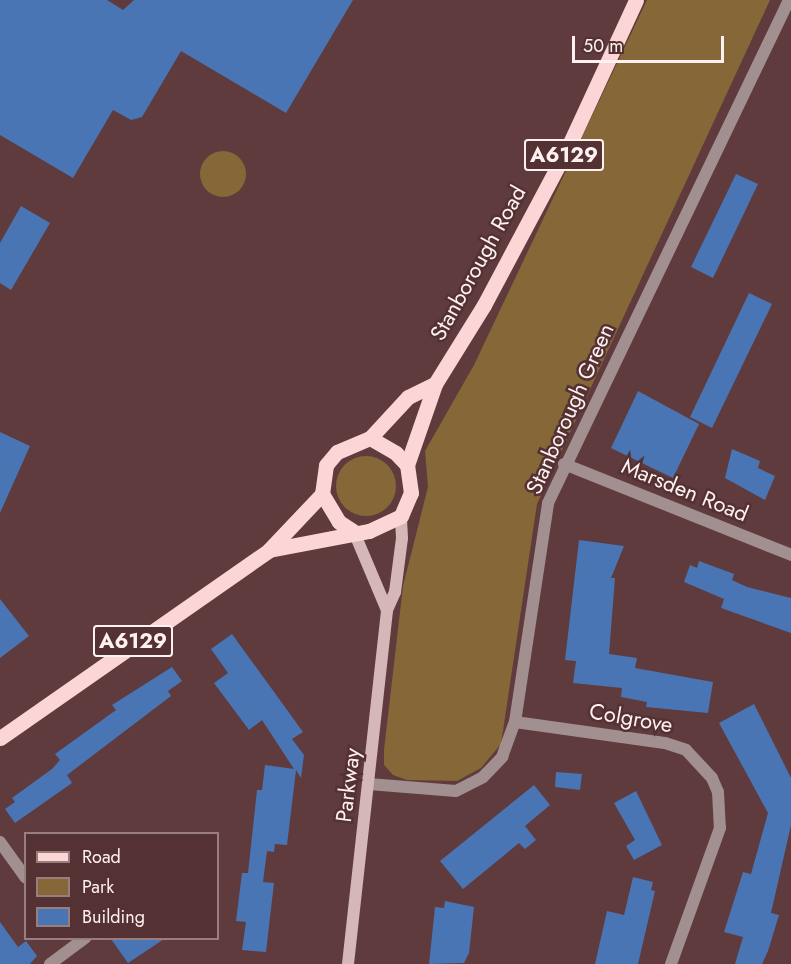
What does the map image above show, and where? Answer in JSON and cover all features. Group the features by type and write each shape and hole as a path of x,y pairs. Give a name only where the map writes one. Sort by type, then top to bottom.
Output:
{"main road":[{"name":"Stanborough Road","path":"401,516 411,493 407,465 435,384 484,305 570,143 636,0"},
{"path":"401,516 388,525 353,531 339,522 322,494 326,465 337,452 370,438 408,397 435,384"},
{"path":"370,438 396,453 407,465"},
{"name":"A6129","path":"0,738 269,550 322,494"},
{"name":"A6129","path":"269,550 296,548 353,531"}],"street":[{"name":"Stanborough Green","path":"369,784 440,792 469,786 502,758 515,722 548,503 564,464 789,0"},
{"name":"Marsden Road","path":"564,464 791,555"},
{"name":"Parkway","path":"348,964 387,610 395,592 401,516"},
{"name":"Parkway","path":"353,531 387,610"},
{"name":"Colgrove","path":"515,722 665,743 686,750 712,778 718,792 720,828 671,964"},
{"path":"0,842 24,875"},
{"path":"50,964 71,942"}],"green space":[{"path":"647,0 770,0 537,504 501,744 481,768 457,781 407,780 393,775 384,765 384,750 403,586 428,487 425,451 474,365"},
{"path":"223,151 232,152 239,158 245,165 245,183 239,190 232,196 223,197 214,196 207,190 201,183 200,174 201,165 207,158 214,152"},
{"path":"360,456 372,456 383,461 391,469 396,486 394,498 383,511 372,516 360,516 349,511 341,503 336,492 336,480 341,469 349,461"}],"building":[{"path":"0,0 107,0 123,10 134,0 353,0 286,113 181,51 142,117 131,120 113,110 73,178 0,135"},
{"path":"736,174 758,184 713,278 691,267"},
{"path":"21,206 50,223 11,290 0,283 0,243"},
{"path":"749,293 772,304 712,428 690,417"},
{"path":"638,391 699,424 673,478 611,448"},
{"path":"0,432 30,446 0,513"},
{"path":"732,449 760,461 758,468 775,476 765,500 725,478"},
{"path":"579,540 624,546 611,578 615,578 609,654 637,658 635,668 713,682 708,713 646,707 647,702 621,697 622,688 573,683 576,661 565,660"},
{"path":"699,561 734,574 732,580 747,587 791,598 791,633 721,608 724,599 684,582 690,565 697,568"},
{"path":"0,599 29,636 0,658"},
{"path":"232,634 303,732 292,739 304,755 301,778 296,770 287,845 275,844 274,852 267,851 263,882 274,883 266,952 242,950 246,922 236,921 242,873 248,873 257,790 262,790 265,765 294,769 262,720 249,730 214,683 228,673 211,649"},
{"path":"172,667 182,681 168,691 171,696 67,775 72,783 15,823 5,809 15,802 12,798 52,769 60,760 55,754 116,710 112,705"},
{"path":"754,704 791,778 791,825 771,913 779,915 768,951 762,964 735,964 743,937 724,932 743,872 751,874 768,813 719,723"},
{"path":"556,772 582,774 580,790 555,787"},
{"path":"534,785 550,805 525,826 536,840 525,849 519,843 463,889 440,861"},
{"path":"636,791 662,845 634,860 626,846 635,840 614,803"},
{"path":"633,877 653,882 651,890 655,891 638,964 595,964 607,911 624,915"},
{"path":"445,901 474,907 469,953 464,963 429,964 435,907 444,908"},
{"path":"0,922 18,947 26,941 37,956 30,964 0,964"},
{"path":"112,940 162,940 128,963"}]}
